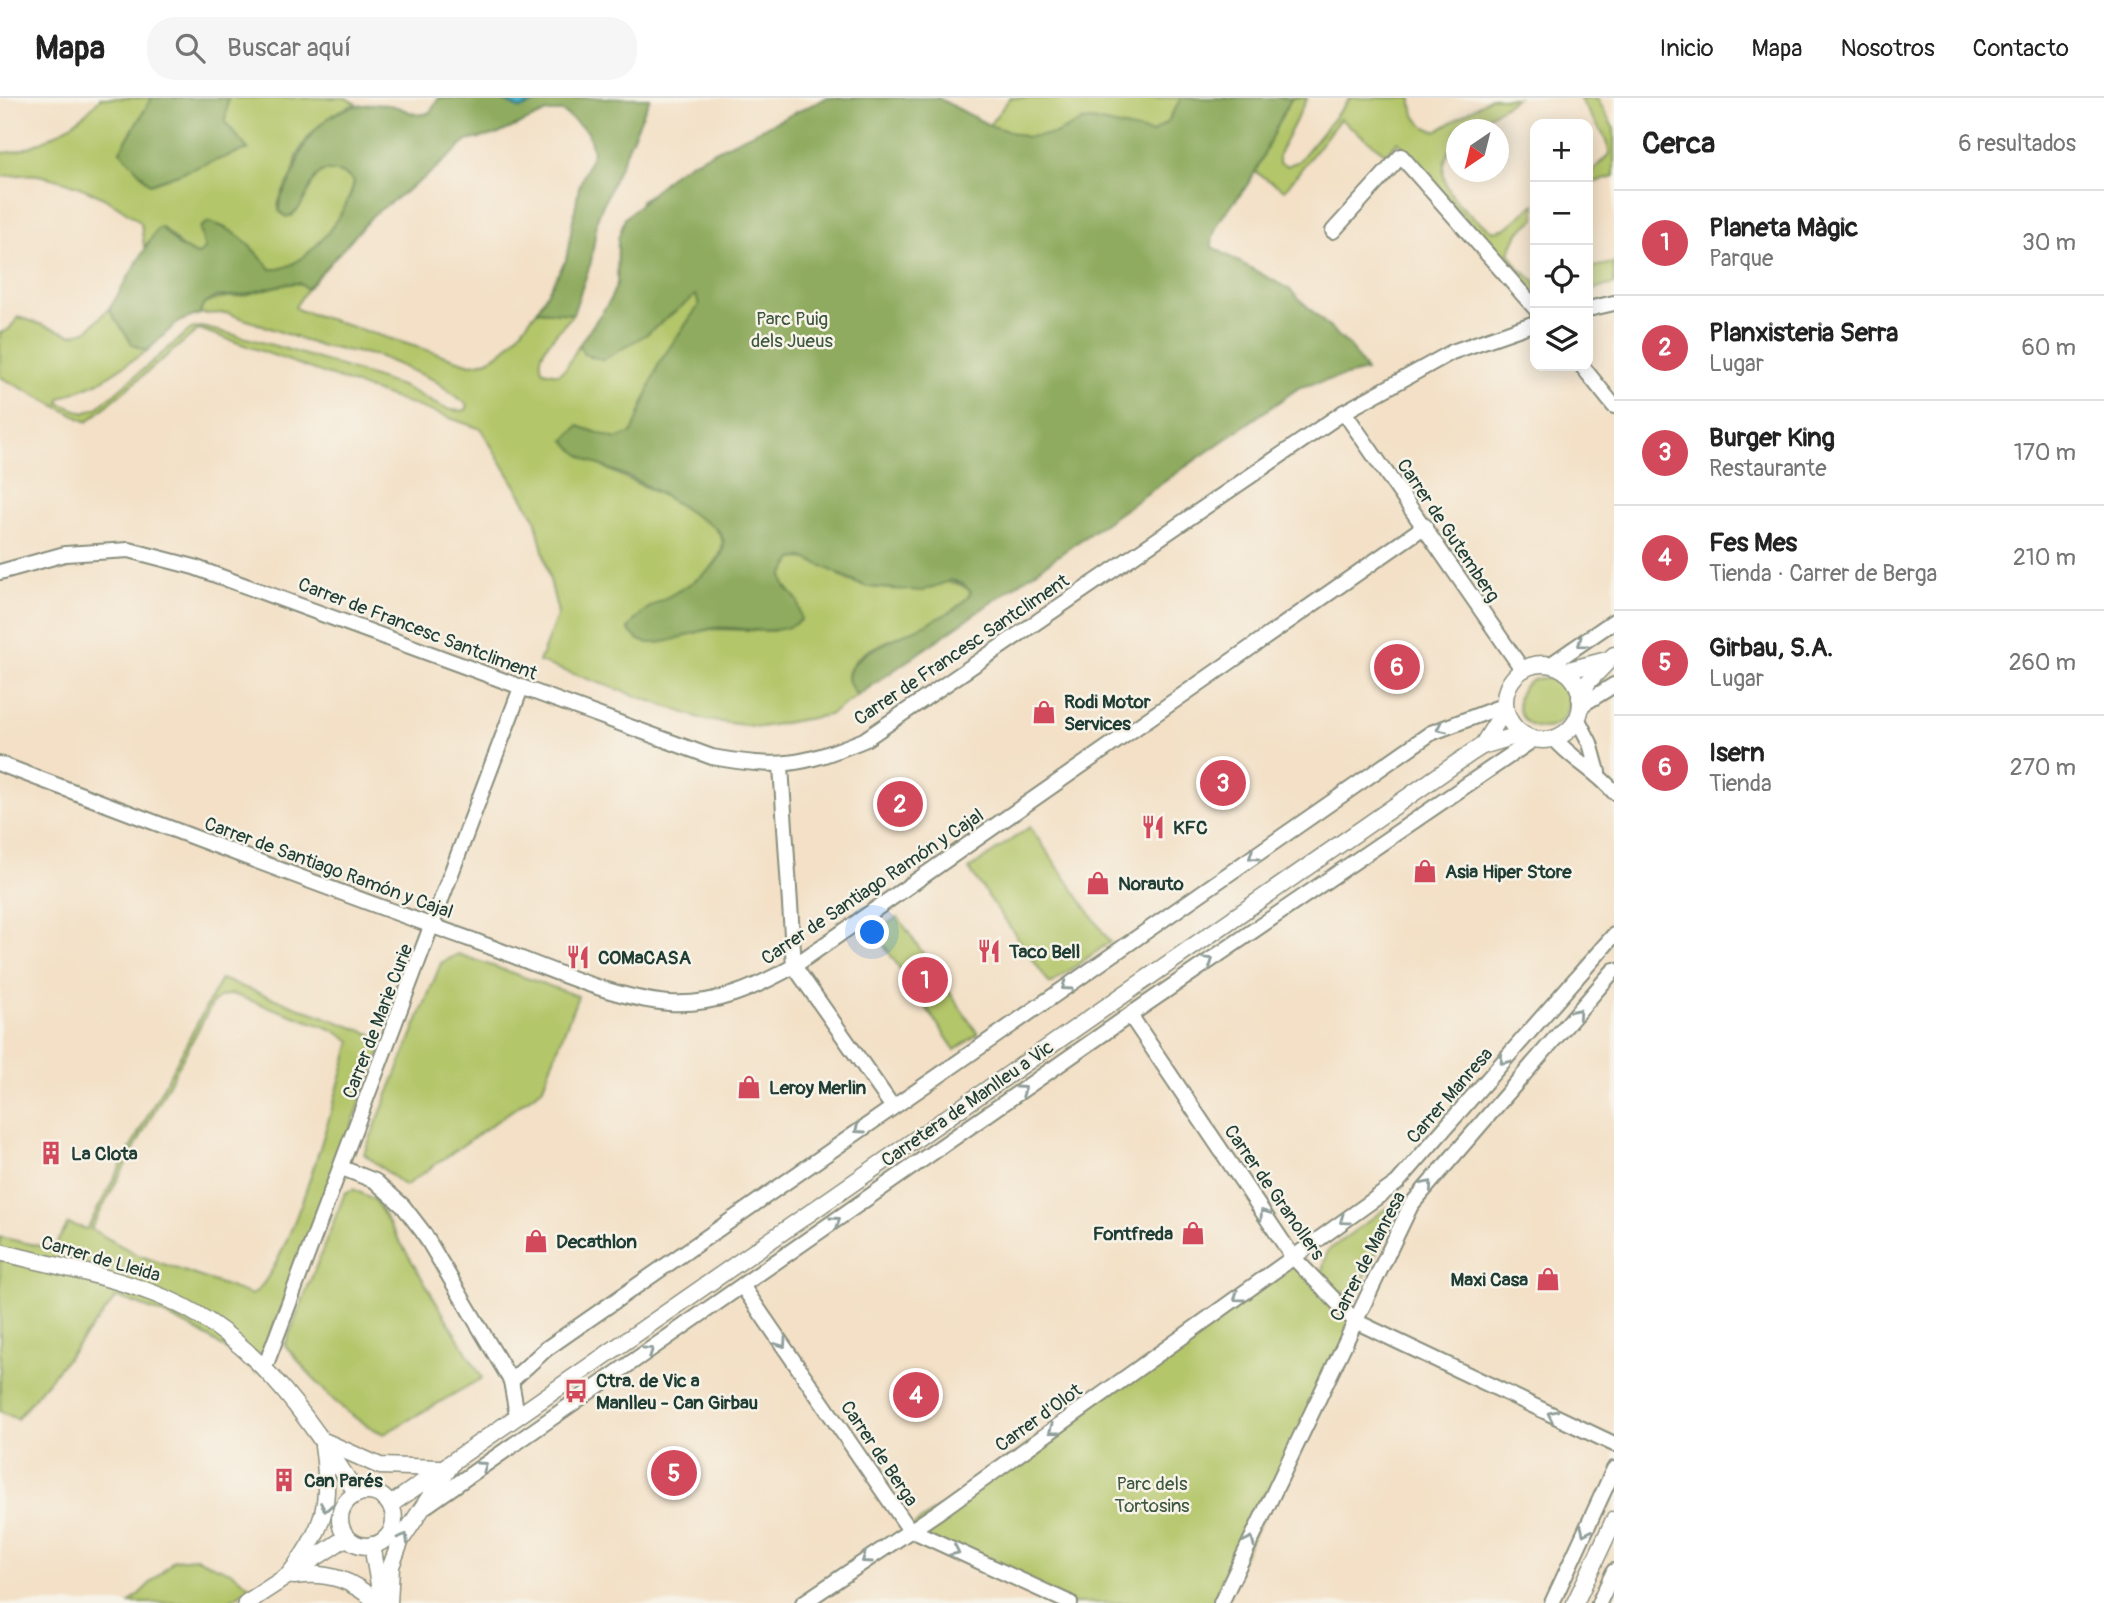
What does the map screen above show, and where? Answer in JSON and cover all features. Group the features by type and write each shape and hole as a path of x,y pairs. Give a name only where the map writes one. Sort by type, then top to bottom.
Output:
{"street":[{"path":"1333,231 1401,156 1530,301"},
{"path":"1592,308 1614,303"},
{"name":"Carrer de Francesc Santcliment","path":"0,572 65,554 129,551 251,585 521,688 712,757 781,766 825,756 864,740 1344,412 1452,352 1530,325"},
{"path":"1586,371 1614,406"},
{"name":"Carrer de Gutemberg","path":"1344,412 1522,670"},
{"name":"Carrer de Santiago Ramón y Cajal","path":"0,764 433,927 612,991 669,1003 702,1002 750,991 794,966 1425,526"},
{"path":"1558,668 1614,621"},
{"path":"1610,658 1588,682 1567,731 1554,738 1528,736 1512,724 1505,707 1509,684 1522,670 1534,665 1558,668 1610,658"},
{"path":"1558,668 1575,682 1579,707 1598,772 1614,792"},
{"path":"1579,707 1614,685"},
{"name":"Carrer de Marie Curie","path":"265,1367 521,688"},
{"name":"Carretera de Manlleu a Vic","path":"1482,746 1505,707"},
{"name":"Carretera de Manlleu a Vic","path":"511,1381 546,1349 1432,733 1505,707"},
{"name":"Carretera de Manlleu a Vic","path":"390,1505 1482,746 1528,736"},
{"name":"Carretera de Manlleu a Vic","path":"427,1504 743,1287 1528,736"},
{"path":"1554,738 1569,757 1598,772"},
{"path":"781,766 794,966 892,1106"},
{"name":"Carrer Manresa","path":"1293,1257 1397,1183 1614,935"},
{"name":"Carrer de Manresa","path":"1221,1603 1411,1205 1614,970"},
{"name":"Carrer de Granollers","path":"1130,1015 1293,1257 1355,1321 1614,1444"},
{"path":"342,1168 375,1181 403,1206 423,1232 511,1381 517,1415"},
{"name":"Carrer de Lleida","path":"0,1252 156,1294 206,1321 265,1367 322,1440 357,1494"},
{"name":"Carrer d'Olot","path":"803,1603 952,1502 1293,1257"},
{"name":"Carrer de Berga","path":"743,1287 909,1529 1070,1603"},
{"path":"322,1440 380,1466 440,1468"},
{"path":"288,1576 313,1544 323,1520 328,1495 322,1440"},
{"name":"Carretera de Manlleu a Vic","path":"389,1603 391,1566 401,1540 455,1458"},
{"path":"1552,1603 1614,1469"},
{"path":"357,1494 375,1494 390,1505 394,1515 391,1530 386,1539 372,1545 356,1543 341,1526 341,1513 347,1502 357,1494"},
{"path":"1575,1603 1614,1520"},
{"path":"246,1603 348,1537"},
{"path":"372,1545 380,1590 389,1603"},
{"path":"1599,1603 1614,1571"},
{"path":"288,1576 318,1573 344,1578 378,1603"}],"green space":[{"path":"100,98 152,98 120,151 248,150 225,122 228,98 346,98 356,104 330,117 308,138 298,154 292,176 278,206 292,216 319,173 324,171 338,172 354,181 351,194 335,223 311,251 284,268 271,269 244,240 219,225 208,222 200,228 205,249 202,255 188,253 162,227 144,247 141,223 118,206 92,193 66,182 38,175 0,176 0,153 26,148 54,135 81,117"},
{"path":"152,98 228,98 225,122 248,149 150,184 120,151"},
{"path":"438,98 499,98 520,109 547,98 650,98 598,216 591,262 573,314 537,311 566,260 579,187 593,152 588,132 563,112 547,112 498,134 467,141 427,176 373,215 307,289 299,283 284,284 242,295 216,297 202,306 200,314 178,322 147,351 133,345 110,311 111,306 157,229 161,227 179,246 197,255 205,249 200,228 208,222 218,225 236,234 271,269 284,268 311,251 324,237 344,208 354,181 340,173 323,171 293,214 286,217 279,211 280,200 300,155 317,129 340,111 355,106 389,105 414,114 425,114 430,112"},
{"name":"Parc Puig dels Jueus","path":"826,98 938,98 989,125 1026,137 1055,134 1082,121 1092,120 1152,133 1168,121 1181,98 1292,98 1248,184 1217,225 1212,247 1289,289 1350,347 1366,371 1300,387 857,696 849,682 851,669 861,657 943,615 960,604 971,592 963,584 952,580 922,591 867,587 803,557 793,559 782,576 785,586 798,601 801,620 792,626 771,630 715,628 663,642 640,640 628,629 635,620 650,607 712,567 721,556 724,544 719,532 712,526 641,483 587,459 565,440 578,426 616,439 632,433 659,363 699,305 696,295 647,334 603,360 584,354 579,345 609,302 617,284 618,239 625,218 674,173 692,162"},
{"name":"Parc Puig dels Jueus","path":"1010,98 1279,98 763,512 568,437 565,440 598,464 698,515 714,527 722,540 719,555 706,574 691,586 650,607 645,642 658,642 711,629 774,631 798,601 785,586 782,576 793,559 815,561 847,580 867,586 900,589 943,582 963,586 971,592 960,606 945,617 871,649 857,659 848,678 857,696 829,715 761,727 705,720 539,662 558,613 535,518 481,429 199,329 87,422 0,377 0,333 8,330 19,317 72,335 88,330 111,306 110,311 133,345 147,351 99,382 61,398 59,403 84,413 97,408 191,329 201,327 327,362 409,389 449,409 466,410 468,405 434,380 378,356 320,346 227,313 200,314 202,306 220,298 299,283 307,289 295,307 299,310 471,364 492,358 501,352 537,311 573,314 550,341 542,356 543,371 558,374 566,368 579,345 584,354 592,358 615,311 641,200 699,169 989,125"},
{"path":"1292,98 1307,98 1279,154 1279,163 1287,166 1299,161 1350,98 1412,98 1413,109 1421,123 1437,131 1446,126 1444,175 1459,204 1494,231 1506,228 1530,208 1530,223 1518,233 1509,253 1520,269 1530,277 1530,292 1398,141 1386,154 1340,119 1285,190 1255,172 1275,125"},
{"path":"1491,98 1517,98 1484,119 1457,119"},
{"path":"1579,98 1597,98 1614,129 1614,177 1593,183 1593,170 1610,153 1604,136"},
{"path":"1614,263 1614,284 1593,290 1593,267"},
{"path":"1543,678 1561,685 1568,703 1561,721 1543,728 1525,721 1518,703 1525,685"},
{"path":"1030,827 1110,942 1050,984 969,869"},
{"path":"898,917 978,1034 955,1050 875,932"},
{"path":"458,954 578,996 542,1089 405,1186 364,1154 441,963"},
{"path":"221,979 385,1039 256,1373 191,1327 117,1297 17,1419 0,1411 0,1237 53,1249 68,1224 87,1229","holes":["232,994 331,1029 351,1041 335,1098 310,1177 282,1251 267,1279 252,1295 138,1255 91,1229 212,1004 220,997"]},
{"path":"353,1189 375,1200 482,1378 384,1434 341,1407 285,1345 345,1193"},
{"path":"1386,1208 1397,1210 1360,1287 1352,1294 1337,1292 1322,1271 1327,1251"},
{"name":"Parc dels Tortosins","path":"1293,1257 1355,1321 1221,1603 1070,1603 909,1529"},
{"path":"196,1558 233,1573 251,1587 226,1603 130,1603 174,1560"}],"water":[{"path":"499,98 547,98 520,109"}],"place":[{"name":"Isern","path":"1397,667"},
{"name":"Rodi Motor Services","path":"1044,712"},
{"name":"Burger King","path":"1223,783"},
{"name":"Planxisteria Serra","path":"900,804"},
{"name":"KFC","path":"1153,827"},
{"name":"Asia Hiper Store","path":"1425,871"},
{"name":"Norauto","path":"1098,883"},
{"name":"Taco Bell","path":"989,951"},
{"name":"COMaCASA","path":"578,957"},
{"name":"Planeta Màgic","path":"925,980"},
{"name":"Leroy Merlin","path":"749,1087"},
{"name":"La Clota","path":"51,1153"},
{"name":"Fontfreda","path":"1193,1233"},
{"name":"Decathlon","path":"536,1241"},
{"name":"Maxi Casa","path":"1548,1279"},
{"name":"Ctra. de Vic a Manlleu - Can Girbau","path":"576,1391"},
{"name":"Fes Mes","path":"916,1395"},
{"name":"Girbau, S.A.","path":"674,1473"},
{"name":"Can Parés","path":"284,1480"}]}
